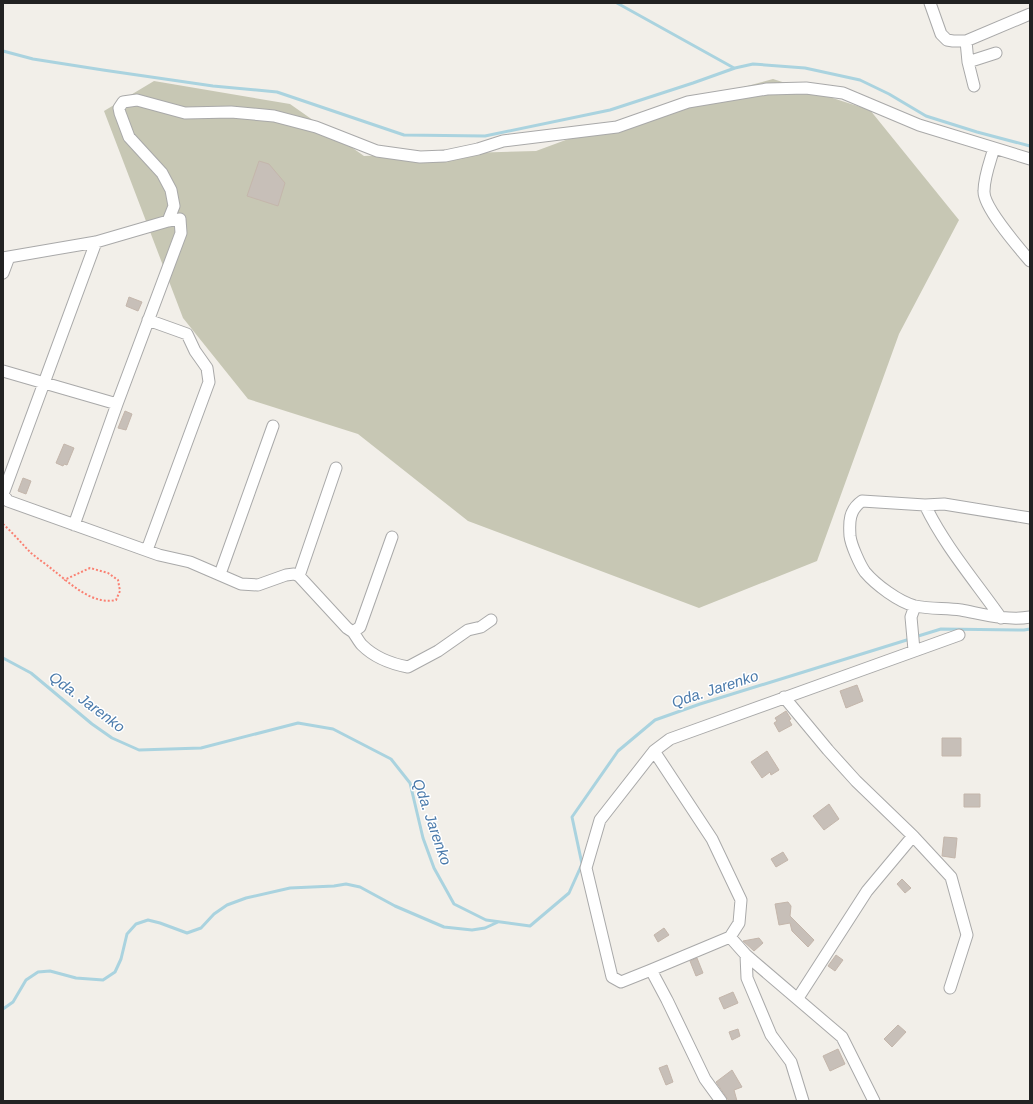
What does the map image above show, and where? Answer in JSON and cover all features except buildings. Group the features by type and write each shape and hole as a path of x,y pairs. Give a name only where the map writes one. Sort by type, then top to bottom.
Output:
{"street":[{"path":"930,3 941,34 947,40 966,41 1030,14"},
{"path":"966,41 968,62 974,86"},
{"path":"968,62 996,53"},
{"path":"168,221 174,206 171,190 162,174 129,137 119,108 122,102 137,100 185,112 231,112 274,116 316,127 377,151 420,157 452,154 478,149 503,141 617,127 688,102 767,89 806,88 843,93 919,125 1030,159"},
{"path":"994,148 983,192 993,213 1017,246 1030,260"},
{"path":"3,273 6,258 96,242 168,221 180,219 181,233 117,404 74,525"},
{"path":"96,242 3,494 8,501 159,555 190,562 241,584 258,585 286,575 294,574 299,576 347,628 353,632 362,645 392,664 408,667 438,651 468,630 481,628 491,620"},
{"path":"147,550 209,382 207,368 195,351 187,334 148,320"},
{"path":"3,371 117,404"},
{"path":"220,574 273,426"},
{"path":"299,576 336,468"},
{"path":"1030,518 944,504 925,505 862,501 856,505 849,519 851,542 865,572 893,598 914,606 947,608 1001,618 1030,617"},
{"path":"925,505 947,542 1001,618"},
{"path":"353,632 360,627 392,536"},
{"path":"914,606 911,617 914,650"},
{"path":"654,751 712,840 741,900 739,923 730,937 621,982 612,977 586,868 600,820 654,751 670,739 914,650 958,636"},
{"path":"784,697 856,781 913,836 952,877 968,935 950,988"},
{"path":"798,998 867,891 913,836"},
{"path":"730,937 746,956 798,998 842,1037 874,1101"},
{"path":"746,956 748,978 771,1035 791,1062 804,1101"},
{"path":"651,970 705,1079 721,1101"}],"path":[{"path":"3,524 32,553 64,580 73,587 91,596 109,602 116,600 120,591 118,580 108,573 90,568 64,580"}],"shaded area":[{"path":"773,79 870,110 959,220 899,334 817,561 699,608 468,521 358,434 248,399 183,318 104,111 154,81 290,104 364,156 536,151 617,121"}],"waterway":[{"path":"617,3 734,68"},
{"path":"3,51 33,59 103,70 213,86 277,92 404,135 485,136 610,110 735,68 753,64 805,68 860,80 889,94 926,116 977,132 1030,146"},
{"name":"Qda. Jarenko","path":"915,637 941,629 1030,629"},
{"name":"Qda. Jarenko","path":"3,658 31,673 92,724 112,738 139,750 201,748 298,723 333,729 391,759 410,783 423,838 434,868 454,904 486,920 530,926 569,893 582,864 572,817 618,751 655,720 700,704 910,639"},
{"path":"3,1009 13,1002 26,980 38,972 50,971 76,978 103,980 115,972 121,959 127,934 136,924 148,920 187,933 201,928 214,914 227,905 246,898 290,888 346,884 360,887 395,906 444,927 472,930 485,928 498,922"}]}
